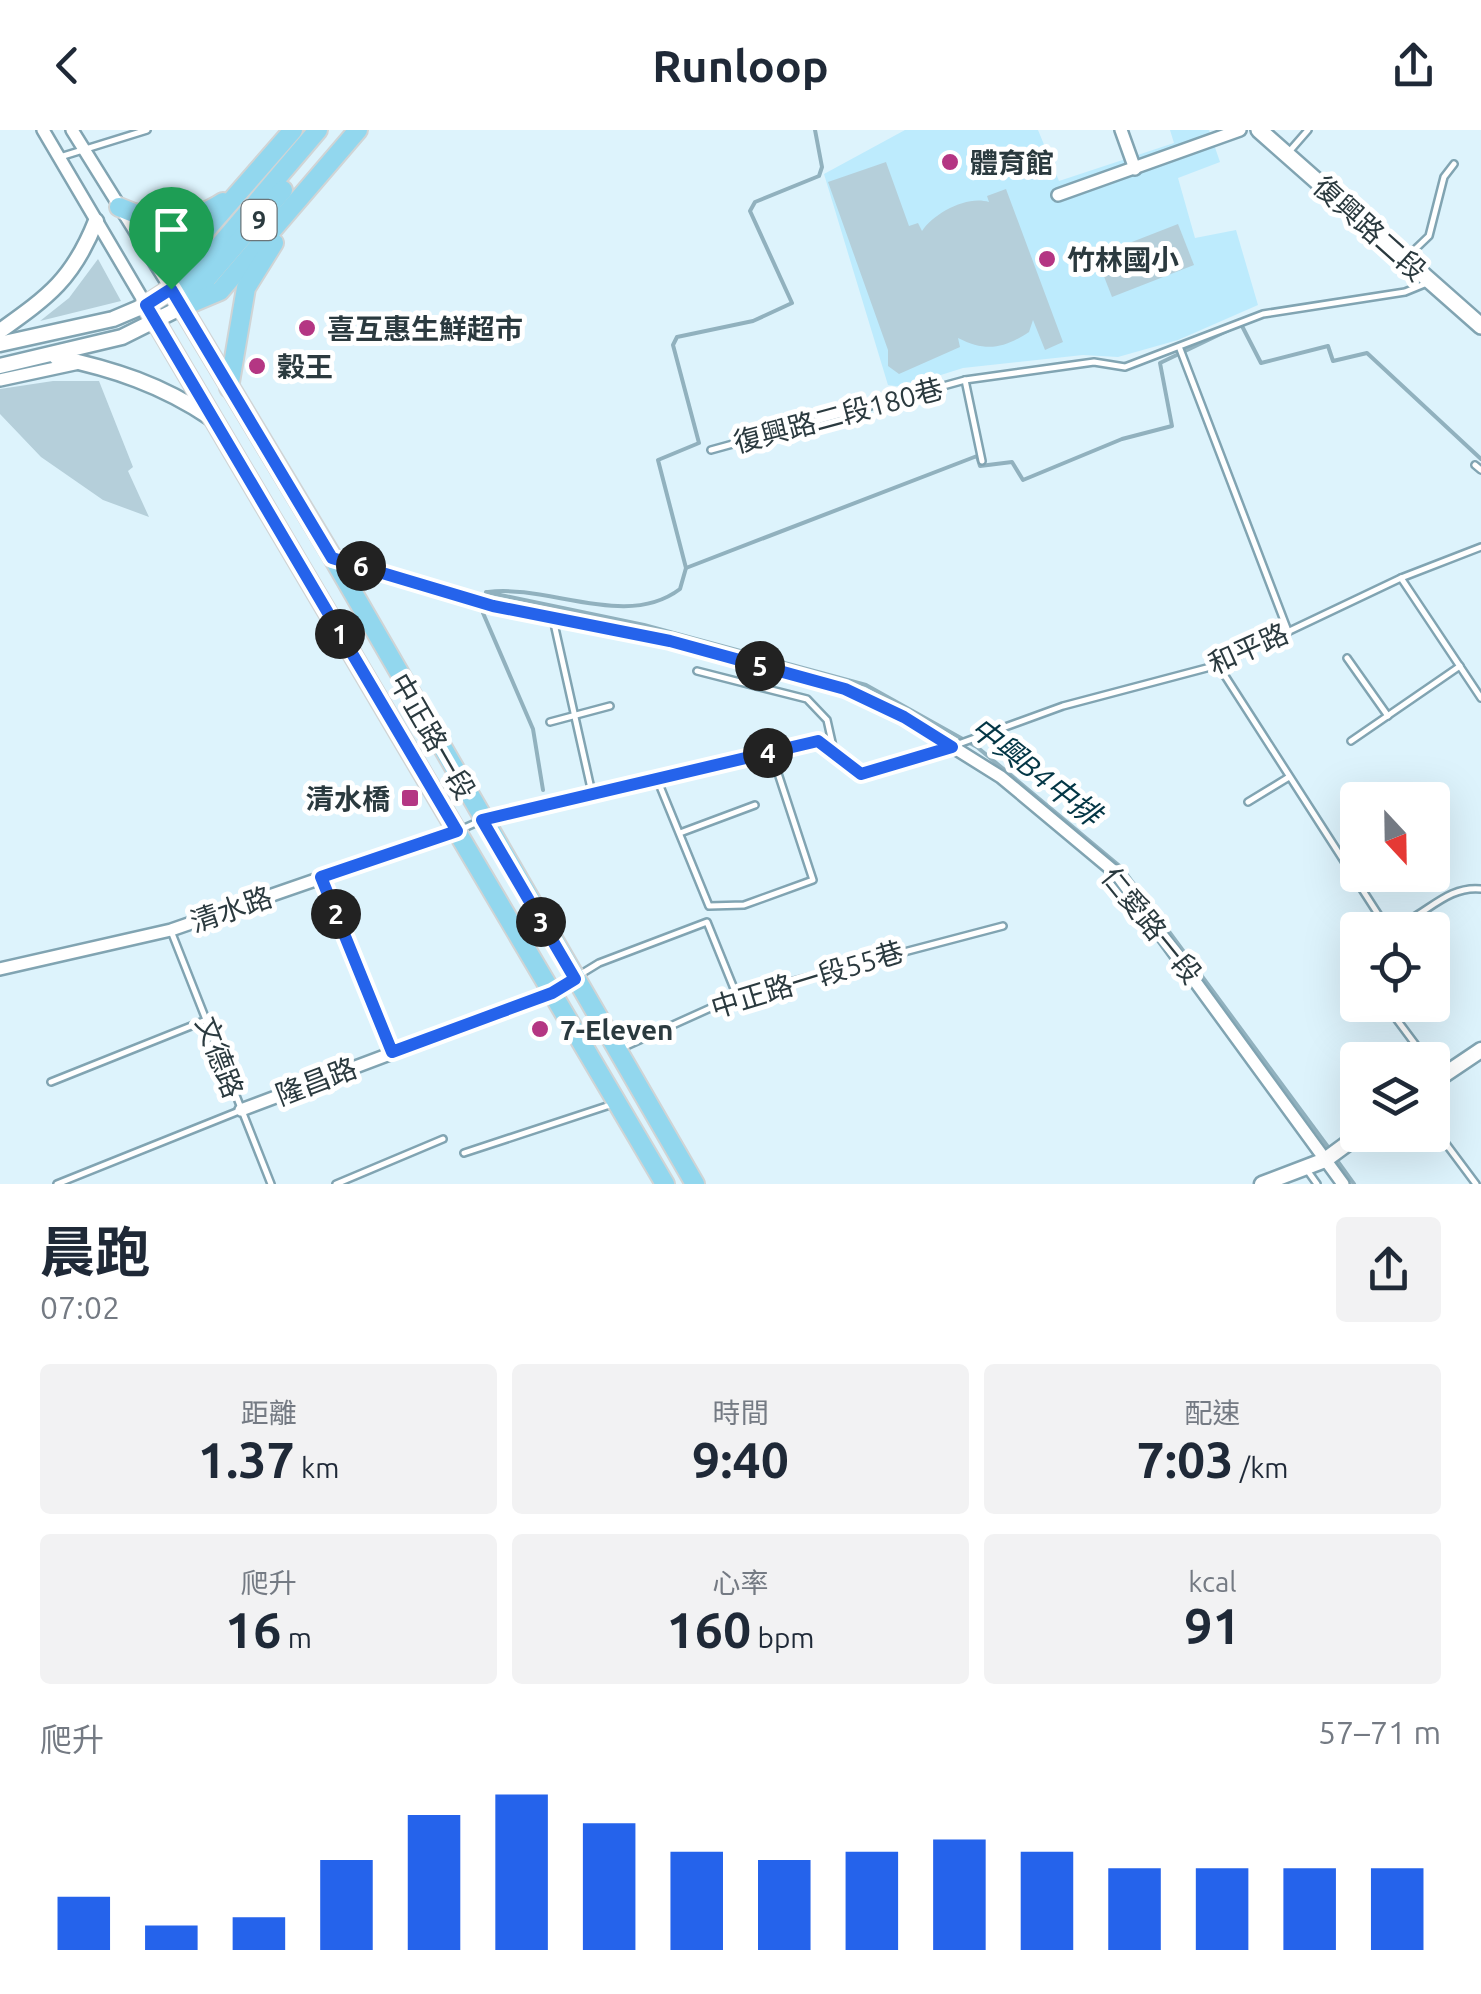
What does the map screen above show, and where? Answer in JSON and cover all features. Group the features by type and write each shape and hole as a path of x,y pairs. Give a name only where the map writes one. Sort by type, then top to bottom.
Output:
{"main road":[{"path":"171,289 185,254 293,130"},
{"name":"9","path":"151,313 171,289 198,271 318,130"},
{"name":"9","path":"182,307 334,130"},
{"path":"182,307 220,291 358,130"},
{"name":"復興路二段","path":"1259,130 1481,326"},
{"path":"119,207 142,217 188,218 219,205 247,183"},
{"path":"229,388 246,288 302,199"},
{"name":"中正路一段","path":"171,289 332,558 695,1184"},
{"name":"中正路一段","path":"151,313 666,1184"}],"street":[{"path":"43,130 151,313"},
{"path":"72,130 171,289"},
{"path":"1122,130 1135,169"},
{"path":"1058,195 1240,130"},
{"path":"1,329 38,307 70,275 96,221"},
{"path":"0,344 182,307"},
{"path":"0,366 122,337 151,313"},
{"path":"51,356 131,374 179,396 214,420"},
{"path":"0,380 81,362"},
{"name":"仁愛路一段","path":"332,558 493,606 670,641 845,689 904,717 1001,777 1116,873 1343,1184"},
{"name":"清水路","path":"0,970 171,930 457,831"},
{"path":"321,877 392,1052"},
{"name":"隆昌路","path":"241,1110 552,993 575,979"},
{"path":"1450,1068 1481,1050"},
{"path":"1262,1184 1325,1160 1340,1149"}],"lane":[{"path":"59,158 82,147 147,130"},
{"path":"1288,153 1308,130"},
{"path":"1405,259 1429,236 1444,177 1454,164"},
{"name":"復興路二段180巷","path":"711,450 965,380 1094,362 1125,367 1180,349 1262,314 1405,292 1430,282"},
{"path":"1180,349 1288,631"},
{"name":"復興路二段180巷","path":"965,380 982,461"},
{"path":"1475,464 1481,470"},
{"name":"和平路","path":"834,751 845,766 861,774 952,747 1062,706 1218,665 1401,578 1481,547"},
{"path":"1401,578 1481,698"},
{"path":"552,616 592,794"},
{"path":"1347,658 1388,716"},
{"path":"1218,665 1374,912"},
{"path":"1351,742 1460,666"},
{"path":"697,672 807,700 827,720 834,751"},
{"path":"550,722 610,706"},
{"path":"457,831 482,820 818,741 834,751"},
{"path":"657,779 709,906 744,905 813,880 772,752"},
{"path":"1248,802 1289,778"},
{"path":"680,833 756,805"},
{"path":"1422,912 1448,895 1481,889"},
{"path":"575,979 599,963 707,922 737,996"},
{"name":"中正路一段55巷","path":"617,1050 737,996 1004,926"},
{"name":"文德路","path":"171,930 271,1184"},
{"path":"50,1082 206,1020"},
{"path":"464,1153 617,1102"},
{"name":"隆昌路","path":"57,1184 241,1110"},
{"path":"336,1184 443,1138"},
{"path":"1450,1149 1476,1184"},
{"path":"1304,1168 1317,1184"},
{"path":"1470,1176 1481,1168"}],"shaded area":[{"name":"竹林國小","path":"905,130 1038,130 1059,181 1174,143 1170,130 1209,130 1220,162 1178,178 1195,238 1236,230 1258,305 1178,340 1118,357 1083,355 963,368 903,387 888,385 824,174"},
{"path":"886,162 909,226 918,223 922,231 952,207 971,201 989,202 987,196 1006,189 1063,342 1045,350 1033,320 1029,332 1002,345 986,347 958,338 960,347 899,374 888,366 888,350 828,182"},
{"path":"1178,224 1194,265 1112,297 1096,256"},
{"path":"98,259 121,301 40,321 69,298"},
{"path":"53,381 99,381 133,467 128,471 149,517 103,500 41,457 0,414 0,389"}],"waterway":[{"path":"488,592 511,591 636,606 659,601 680,589 686,568 658,460 699,443 673,345 677,337 753,321 792,303 750,211 755,202 819,176 822,167 815,130"},
{"path":"1241,324 1261,363 1328,346 1333,361 1367,353 1481,459"},
{"path":"686,568 977,456 980,466 1012,462 1023,480 1122,439 1172,426 1160,363 1233,328"},
{"name":"中興B4中排","path":"486,592 644,625 866,685 977,747 1122,868 1331,1151"},
{"path":"483,613 533,729 543,790"},
{"name":"中興B4中排","path":"1336,1159 1354,1184"}],"place":[{"name":"體育館","path":"950,162"},
{"name":"竹林國小","path":"1047,259"},
{"name":"喜互惠生鮮超市","path":"307,328"},
{"name":"穀王","path":"257,366"},
{"name":"清水橋","path":"410,798"},
{"name":"7-Eleven","path":"540,1029"}],"route":[{"path":"171,289 332,558 493,606 670,641 845,689 904,717 952,747 887,770 861,774 845,766 834,751 818,741 482,820 575,979 552,993 392,1052 321,877 457,831 146,305 171,289"}]}
